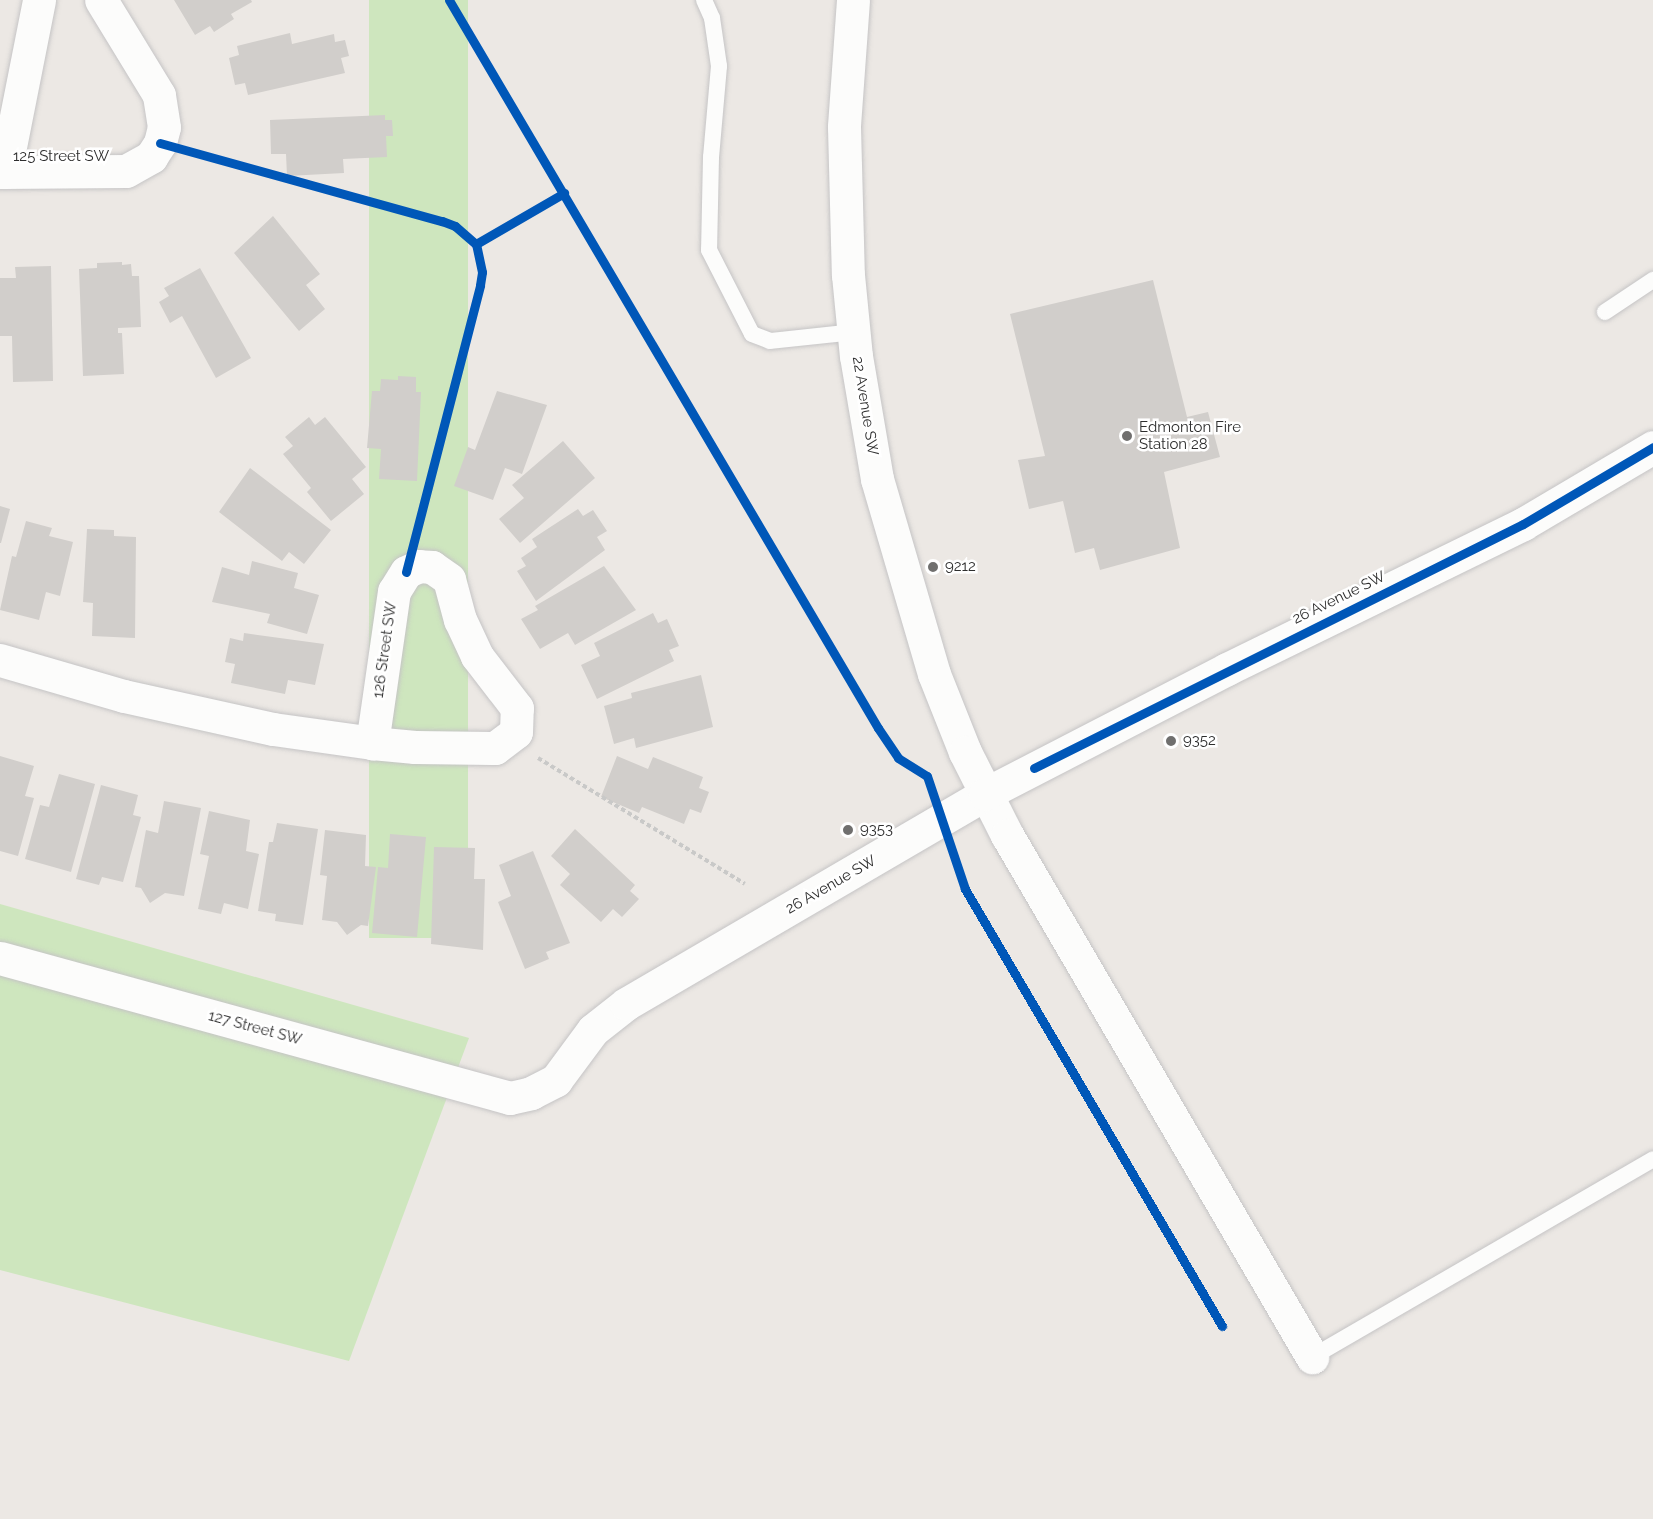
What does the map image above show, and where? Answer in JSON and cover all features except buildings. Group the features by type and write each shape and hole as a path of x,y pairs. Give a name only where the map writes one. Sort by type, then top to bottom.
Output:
{"street":[{"name":"125 Street SW","path":"39,0 3,172 126,171 151,157 160,143 164,127 159,95 101,0"},
{"name":"22 Avenue SW","path":"853,0 844,127 848,275 854,332 867,426 888,522 934,674 985,794 1312,1357"},
{"name":"26 Avenue SW","path":"510,1098 531,1093 556,1080 593,1030 626,1004 985,794 1227,669 1523,524 1653,447"},
{"name":"126 Street SW","path":"372,743 394,591 406,573 419,566 432,567 449,579 460,620 477,656 517,708 516,732 509,741"},
{"path":"0,660 204,715 372,743 482,750 509,741"},
{"name":"127 Street SW","path":"0,958 510,1098"}],"lane":[{"path":"704,0 712,18 719,66 711,157 709,250 752,334 770,341 854,332"},
{"path":"1605,312 1653,280"},
{"path":"1312,1357 1653,1159"}],"path":[{"path":"509,741 746,884"}],"green space":[{"path":"369,0 468,0 468,938 369,938"},
{"path":"0,904 469,1038 349,1361 0,1270"}],"cycle path":[{"path":"449,0 878,728 898,758 927,776 965,889 1222,1326"},
{"path":"160,143 442,221 455,226 476,244"},
{"path":"406,572 480,285 482,272 476,244 564,193"},
{"path":"1034,768 1523,524 1653,447"}],"place":[{"name":"Edmonton Fire Station 28","path":"1127,436"},
{"name":"9212","path":"933,567"},
{"name":"9352","path":"1171,741"},
{"name":"9353","path":"848,830"}]}
